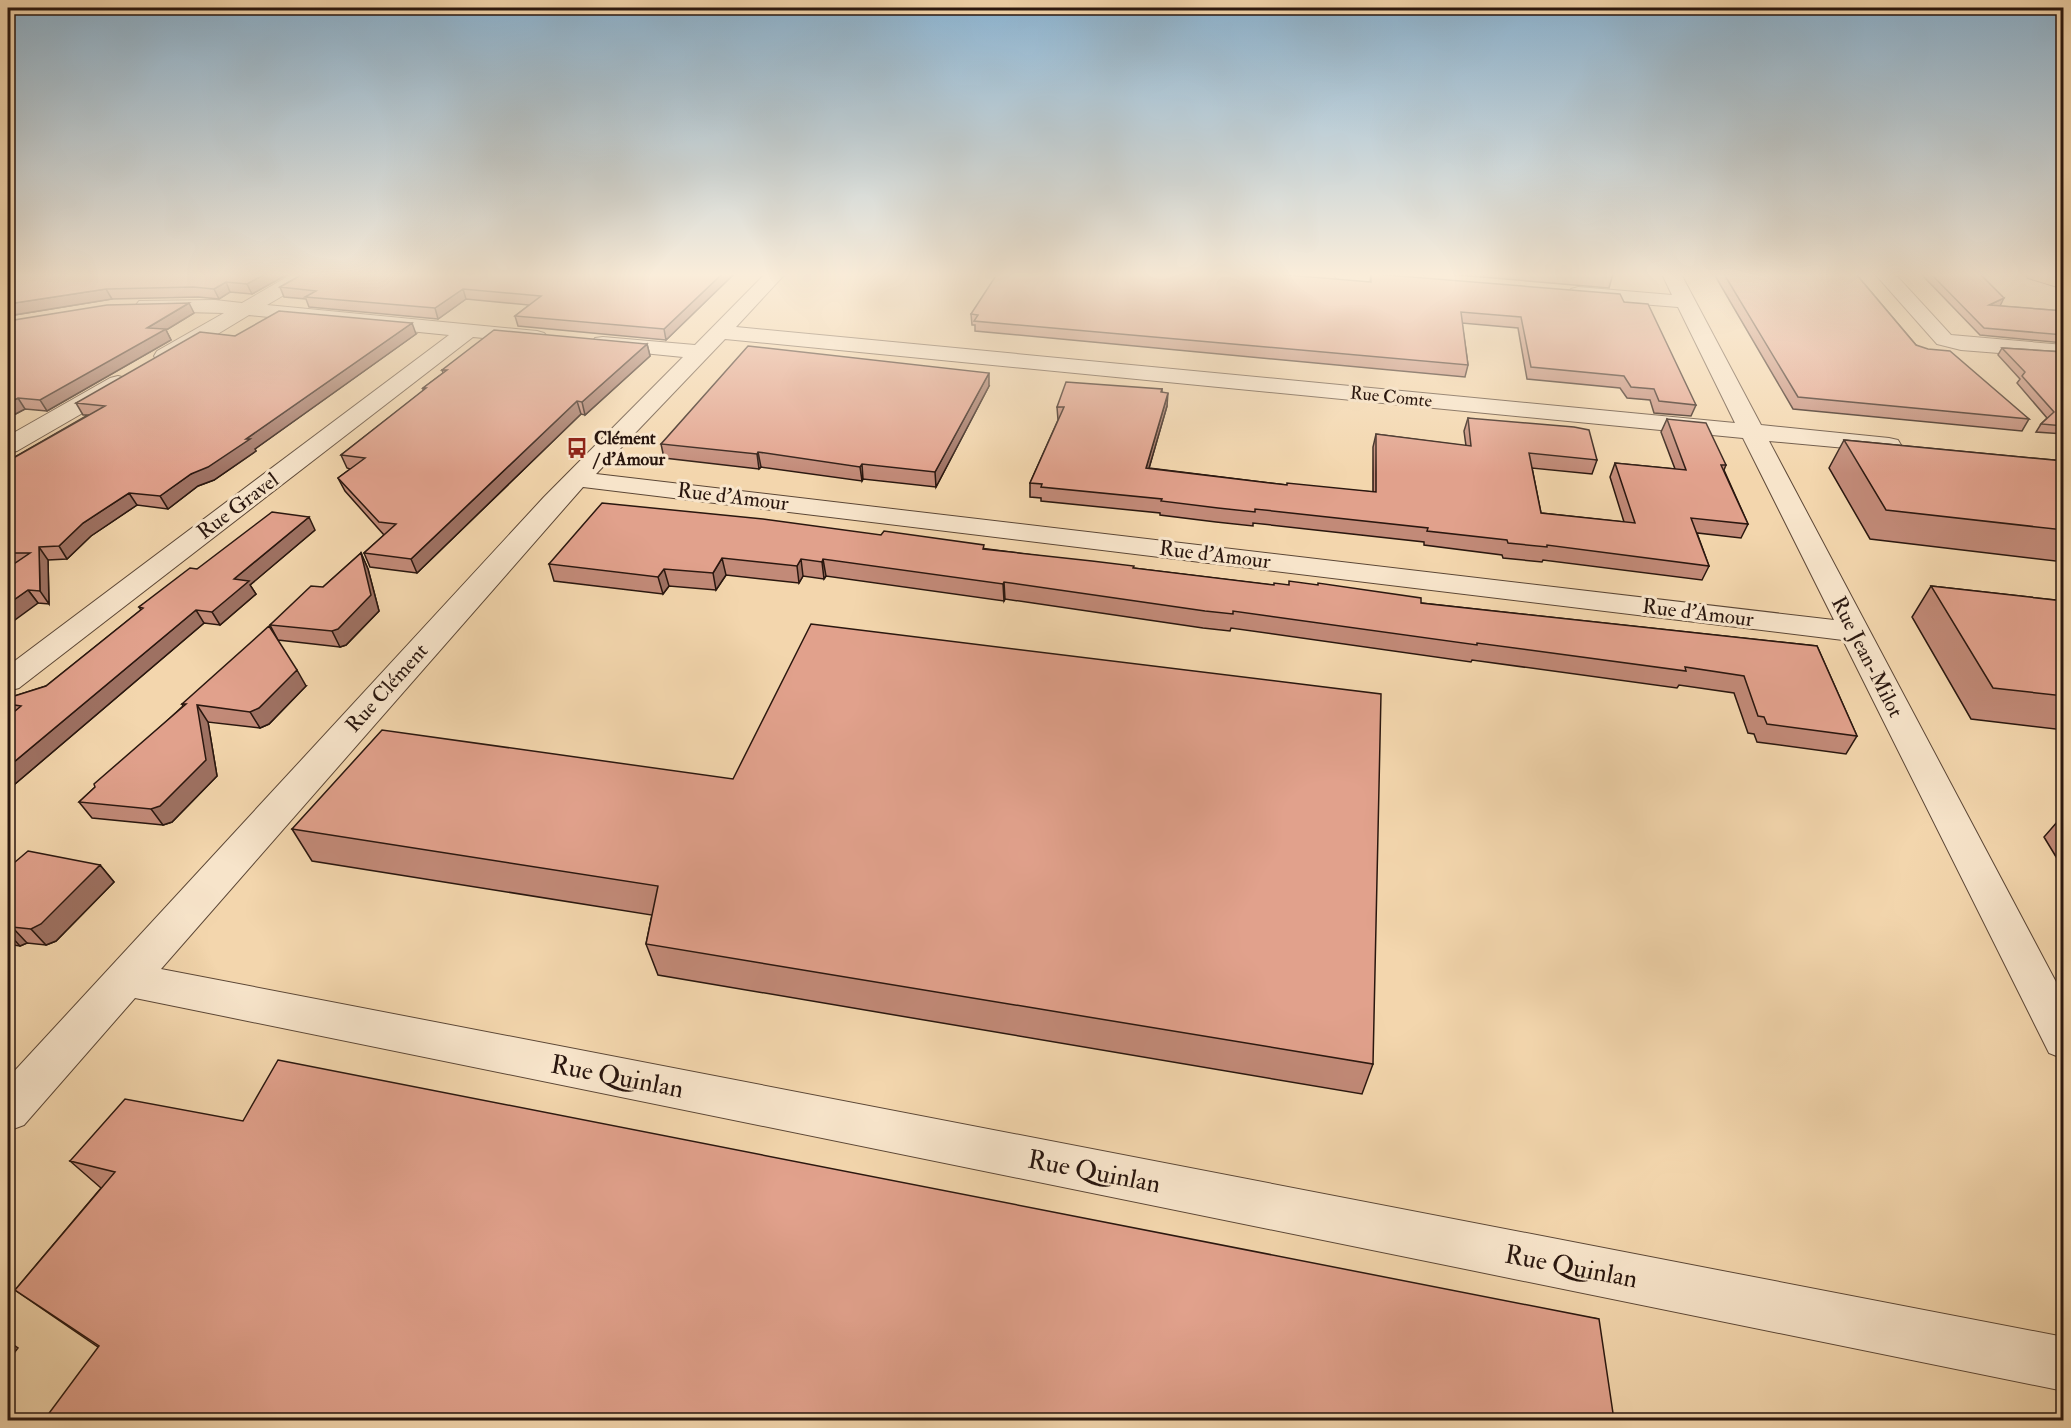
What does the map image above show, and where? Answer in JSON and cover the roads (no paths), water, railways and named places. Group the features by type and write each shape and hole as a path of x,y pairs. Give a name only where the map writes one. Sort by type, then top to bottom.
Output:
{"street":[{"path":"151,363 190,341"},
{"name":"Rue Gravel","path":"8,681 455,341"},
{"name":"Rue Jean-Milot","path":"1706,341 2064,1040"},
{"path":"1947,341 1961,344 2064,352"},
{"name":"Rue Comte","path":"589,342 710,342 1908,447"},
{"name":"Rue Clément","path":"8,1110 577,478 710,342"},
{"path":"8,446 131,375"},
{"name":"Rue d'Amour","path":"577,478 1853,632"},
{"name":"Rue Quinlan","path":"125,979 2064,1364"}],"place":[{"name":"Clément / d'Amour","path":"577,448"}]}
